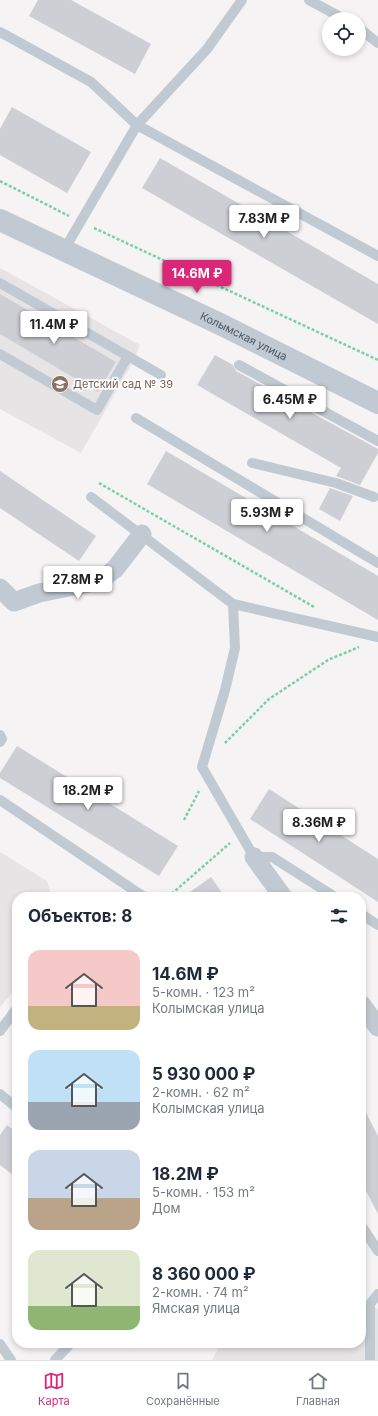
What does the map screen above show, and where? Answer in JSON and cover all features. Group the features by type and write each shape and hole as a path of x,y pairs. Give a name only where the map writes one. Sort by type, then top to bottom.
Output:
{"street":[{"name":"Колымская улица","path":"0,220 222,325 378,403"},
{"path":"0,588 14,602 39,593 99,580 115,569 142,534"},
{"path":"254,857 279,892"},
{"path":"366,1011 378,1027"}],"lane":[{"path":"64,250 137,125 207,49 242,0"},
{"path":"309,0 331,12"},
{"path":"0,32 91,82 137,125 378,256"},
{"path":"366,34 378,43"},
{"path":"0,283 161,375"},
{"path":"0,354 98,410 128,356"},
{"path":"239,365 378,441"},
{"path":"136,418 378,563"},
{"path":"252,463 377,496"},
{"path":"91,497 233,604 378,638"},
{"path":"233,604 235,648 225,690 202,767 254,857 272,857 327,892"},
{"path":"0,735 2,739 0,742"},
{"path":"0,800 137,892"},
{"path":"366,917 378,924"},
{"path":"0,1031 12,1015"},
{"path":"0,1094 12,1104"},
{"path":"366,1233 378,1251"},
{"path":"370,1360 370,1304 378,1294"},
{"path":"0,1344 11,1360"},
{"path":"55,1360 66,1348"}],"path":[{"path":"0,181 80,221 378,360"},
{"path":"99,483 316,608"},
{"path":"202,767 269,699 328,660 365,645"},
{"path":"184,820 208,777"},
{"path":"174,892 240,834"}],"shaded area":[{"name":"Детский сад № 39","path":"0,268 140,345 134,360 81,453 0,409"},
{"path":"0,852 47,881 50,892 12,892 12,993 0,1007"},
{"path":"366,1302 378,1309 378,1360 212,1360 218,1348 366,1348"}],"building":[{"path":"38,0 71,0 151,44 135,74 29,16"},
{"path":"12,107 91,152 67,193 0,155 0,129"},
{"path":"160,158 378,284 378,324 142,188"},
{"path":"0,294 116,362 98,392 0,334"},
{"path":"215,355 233,365 236,371 378,449 378,453 360,485 336,476 341,468 197,385"},
{"path":"166,451 378,576 378,620 147,484"},
{"path":"0,471 96,536 79,561 0,508"},
{"path":"330,488 353,496 340,521 319,509"},
{"path":"17,746 178,846 159,876 0,778 0,773"},
{"path":"269,789 378,859 378,902 366,894 366,892 363,892 250,819"},
{"path":"211,877 222,892 190,892"},
{"path":"366,1113 378,1136 378,1214 366,1191"},
{"path":"7,1125 12,1129 12,1174 0,1165 0,1135"}],"place":[{"name":"Детский сад № 39","path":"60,384"}]}
